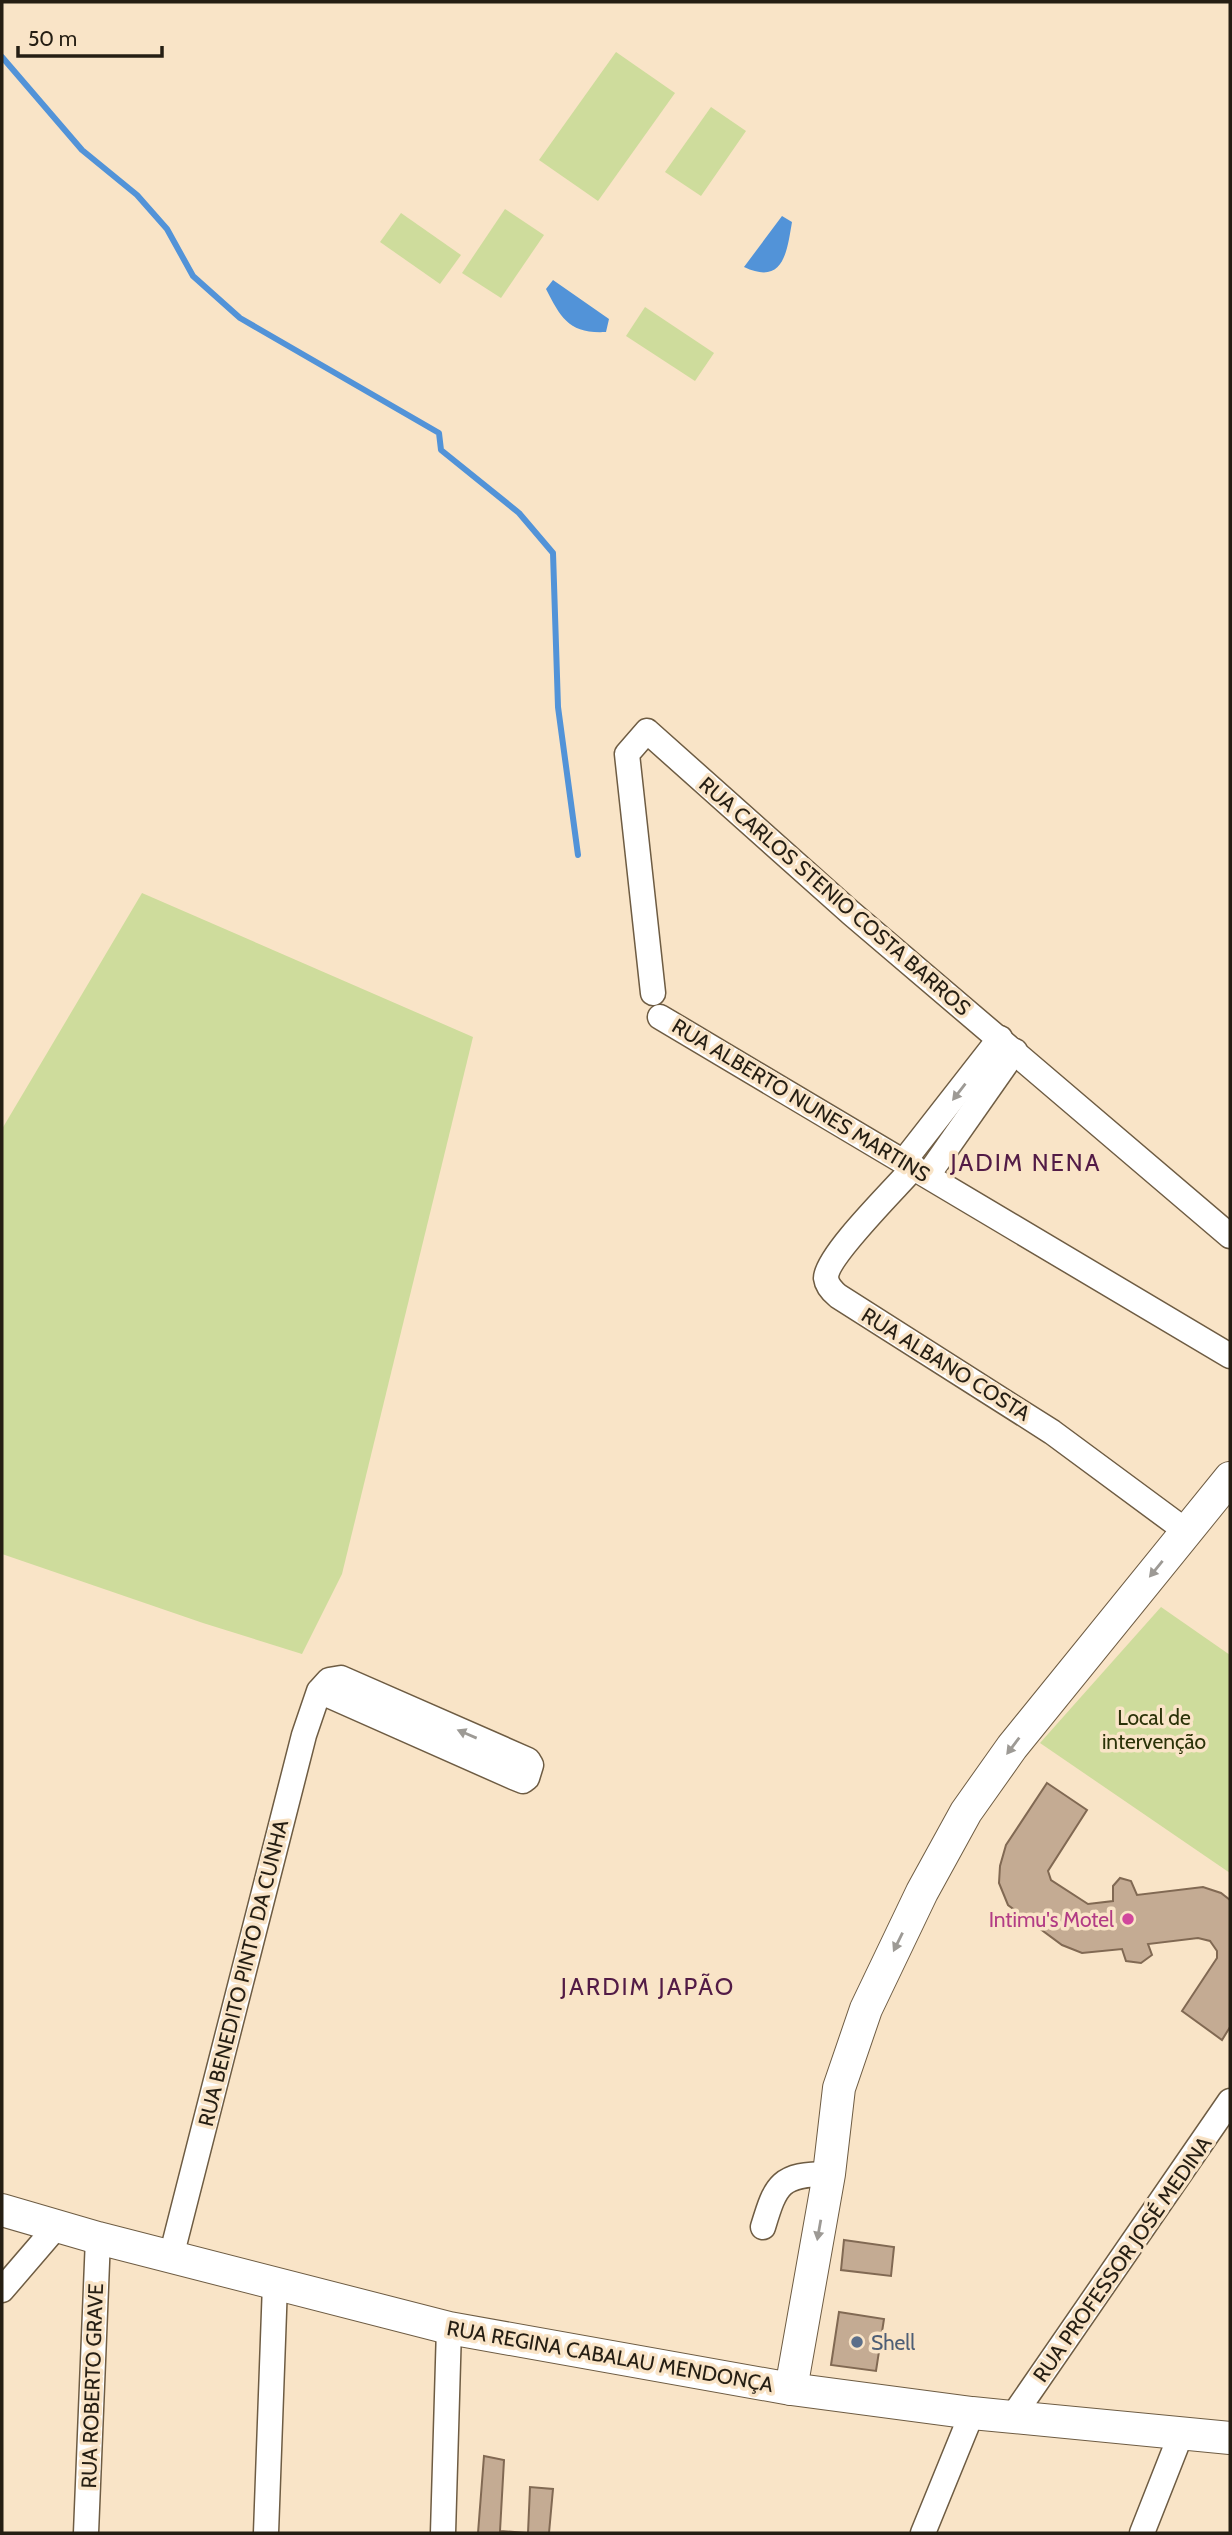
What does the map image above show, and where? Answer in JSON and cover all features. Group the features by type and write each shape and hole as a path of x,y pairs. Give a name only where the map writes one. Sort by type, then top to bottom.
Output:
{"main road":[{"path":"791,2389 829,2174 839,2088 866,2010 922,1892 966,1812 1012,1747 1230,1478"},
{"name":"RUA REGINA CABALAU MENDONÇA","path":"2,2210 98,2238 449,2328 791,2389 972,2413 1230,2438"}],"street":[{"name":"RUA CARLOS STENIO COSTA BARROS","path":"653,993 627,754 647,731 851,913 1230,1236"},
{"name":"RUA ALBERTO NUNES MARTINS","path":"660,1017 1230,1356"},
{"name":"RUA ALBANO COSTA","path":"1007,1045 915,1168 834,1256 826,1278 828,1287 838,1296 1052,1432 1186,1531"},
{"name":"RUA BENEDITO PINTO DA CUNHA","path":"171,2257 304,1735 319,1691 329,1680 341,1678 417,1723"},
{"name":"RUA PROFESSOR JOSÉ MEDINA","path":"1013,2416 1230,2101"},
{"path":"763,2227 774,2191 789,2179 810,2174 829,2174"},
{"path":"2,2290 57,2226"},
{"name":"RUA ROBERTO GRAVE","path":"86,2533 98,2238"},
{"path":"266,2533 275,2284"},
{"path":"443,2533 449,2328"},
{"path":"923,2533 972,2413"},
{"path":"1142,2533 1181,2434"}],"green space":[{"path":"616,52 675,93 598,201 539,160"},
{"path":"711,107 746,131 701,196 665,172"},
{"path":"505,209 544,235 501,298 462,273"},
{"path":"401,213 461,255 440,284 380,242"},
{"path":"645,307 714,353 695,381 626,336"},
{"path":"142,893 473,1037 342,1574 302,1654 2,1554 2,1129"},
{"name":"Local de intervenção","path":"1161,1607 1230,1655 1230,1873 1040,1743"}],"water":[{"path":"782,216 792,222 781,262 768,272 757,272 744,267"},
{"path":"553,280 609,319 606,332 583,330 568,322 556,308 546,289"}],"building":[{"name":"Intimu's Motel","path":"1047,1783 1087,1810 1048,1871 1051,1880 1088,1904 1113,1901 1113,1886 1120,1878 1131,1881 1137,1895 1203,1887 1221,1893 1230,1900 1230,2027 1222,2040 1182,2011 1217,1958 1217,1951 1210,1941 1198,1938 1148,1944 1152,1955 1141,1963 1126,1961 1122,1949 1082,1953 1062,1945 1008,1905 999,1883 1006,1845"},
{"path":"844,2240 894,2247 891,2276 841,2270"},
{"name":"Shell","path":"839,2312 884,2319 876,2371 831,2365"},
{"path":"484,2456 504,2460 500,2531 528,2533 478,2533"},
{"path":"530,2487 553,2489 549,2533 528,2533"}],"waterway":[{"path":"2,57 82,150 137,195 167,229 193,276 240,318 439,433 441,450 519,513 553,553 558,707 578,855"}],"place":[{"name":"Intimu's Motel","path":"1128,1919"},
{"name":"Shell","path":"857,2342"}],"district":[{"name":"JADIM NENA","path":"1026,1162"},
{"name":"JARDIM JAPÃO","path":"648,1986"}]}
